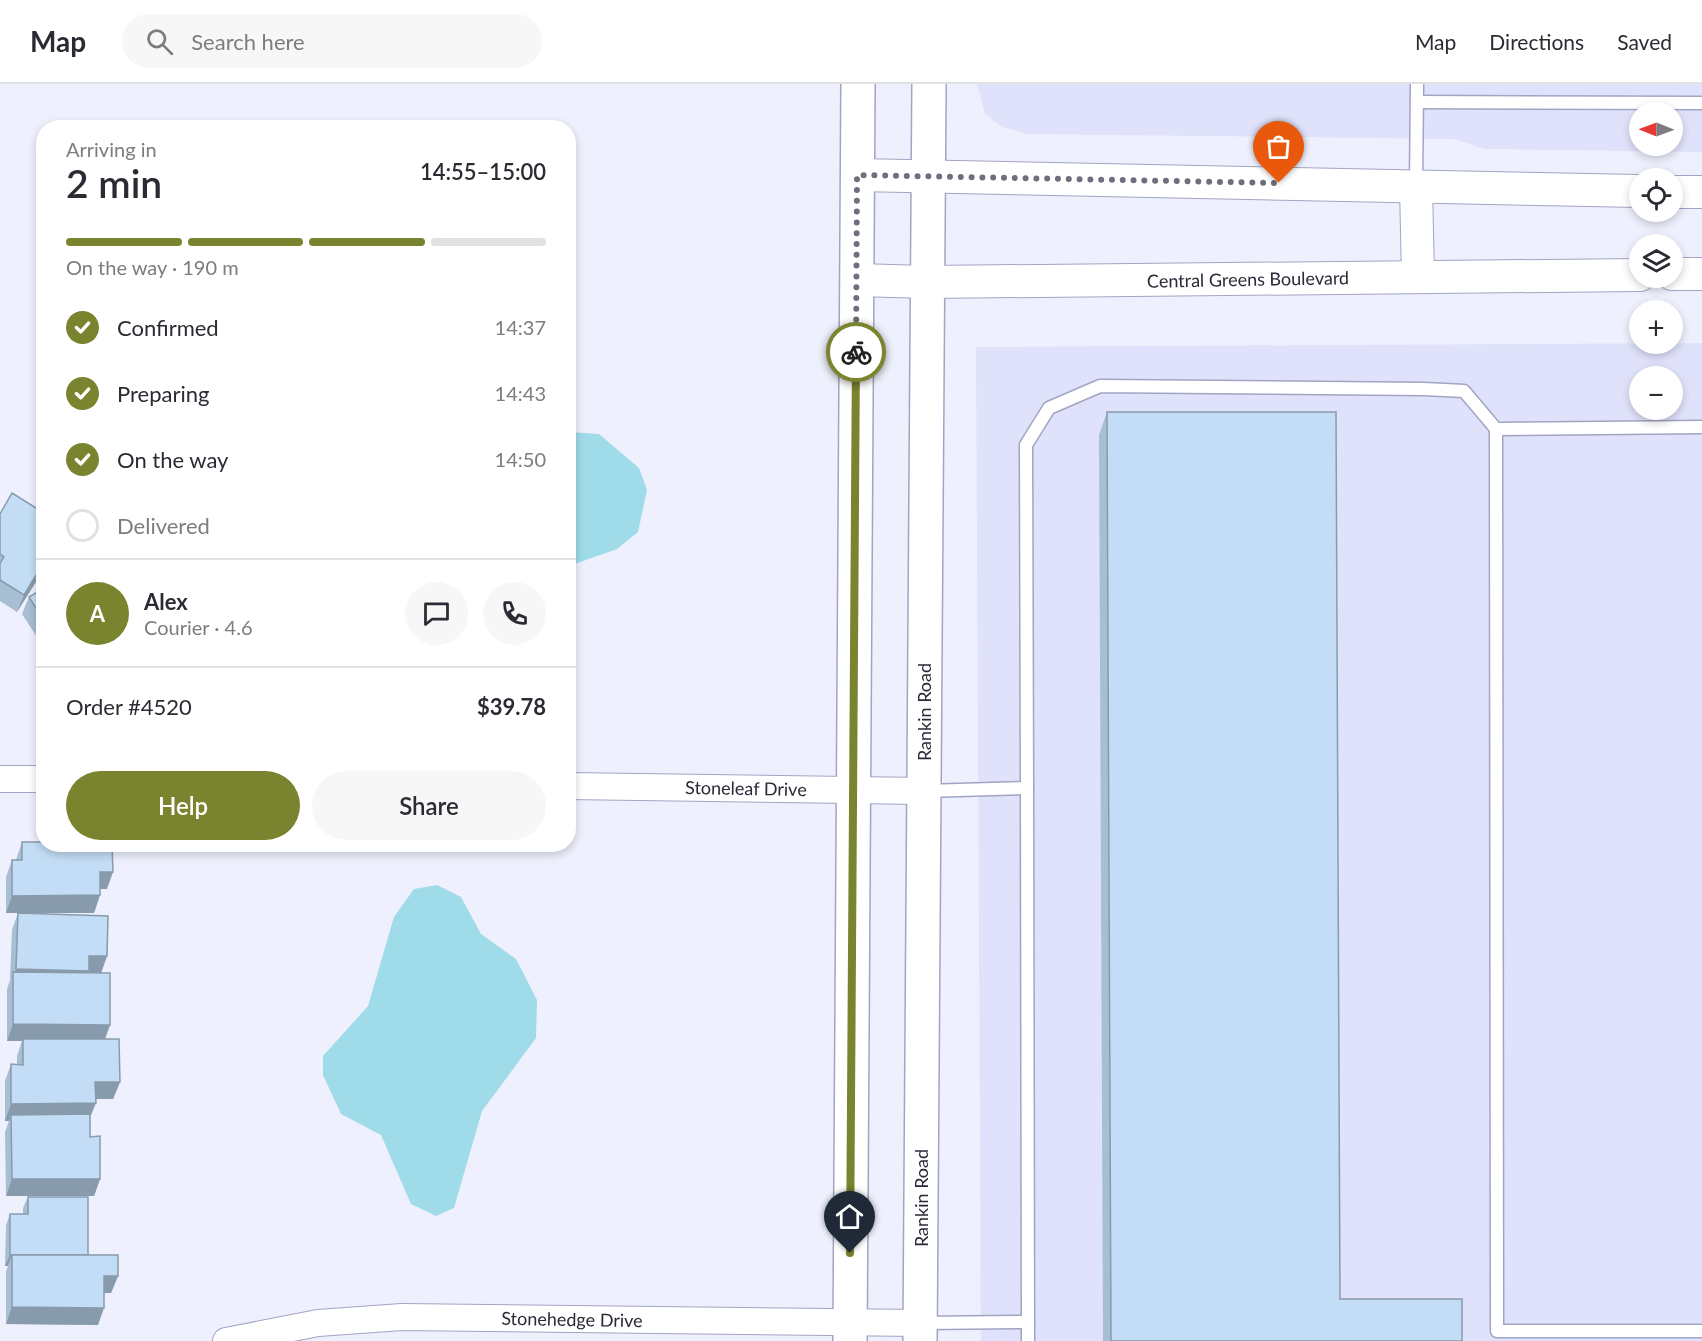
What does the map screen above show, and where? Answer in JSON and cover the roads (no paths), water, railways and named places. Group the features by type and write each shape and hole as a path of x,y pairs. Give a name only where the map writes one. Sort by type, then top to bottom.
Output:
{"main road":[{"path":"850,1332 858,84"},
{"name":"Rankin Road","path":"920,1332 929,84"}],"street":[{"path":"857,175 1629,191"},
{"path":"1416,186 1418,277"},
{"path":"1683,192 1702,192"},
{"path":"1683,274 1702,274"},
{"name":"Central Greens Boulevard","path":"856,280 927,282 1629,275"},
{"path":"0,779 36,779"},
{"name":"Stoneleaf Drive","path":"576,786 923,790"},
{"name":"Stonehedge Drive","path":"226,1341 318,1323 402,1317 850,1332 920,1332"}],"lane":[{"path":"1416,186 1417,84"},
{"path":"1417,102 1702,103"},
{"path":"1028,1341 1026,445 1049,408 1100,386 1464,391 1496,429 1497,1331 1702,1331"},
{"path":"1496,429 1702,427"},
{"path":"923,790 1028,788"},
{"path":"920,1332 1028,1322"}]}
